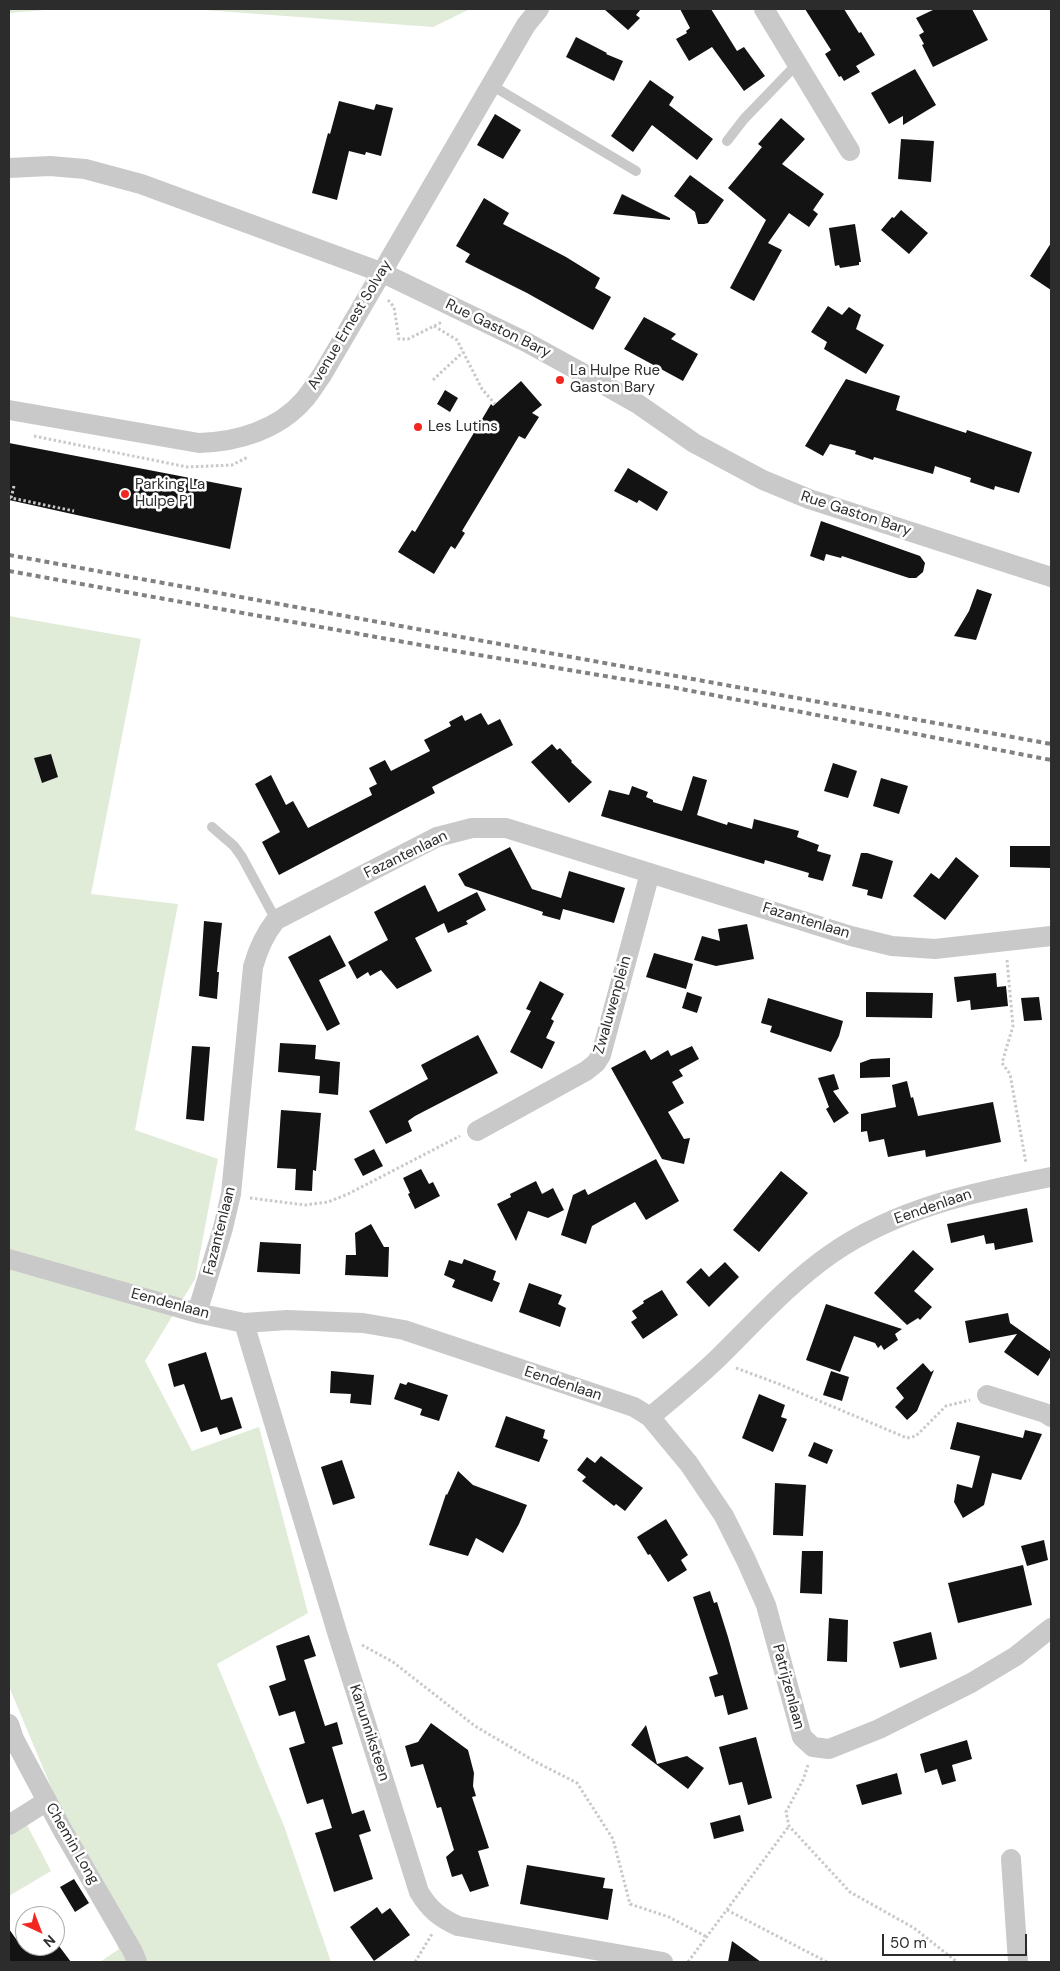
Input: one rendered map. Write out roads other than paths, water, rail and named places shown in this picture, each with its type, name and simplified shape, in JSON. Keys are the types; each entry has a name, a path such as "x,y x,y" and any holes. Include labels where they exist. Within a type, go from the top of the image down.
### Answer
{"street":[{"name":"Avenue Ernest Solvay","path":"9,410 199,443 217,443 252,435 281,420 303,401 340,346 526,25 539,9"},
{"path":"764,9 850,151"},
{"name":"Rue Gaston Bary","path":"9,168 50,166 84,169 141,184 383,273 526,342 638,404 694,443 763,480 809,499 1051,577"},
{"name":"Fazantenlaan","path":"197,1313 232,1194 253,967 259,947 267,931 276,920 437,837 472,828 506,828 851,936 892,946 935,949 1051,936"},
{"name":"Zwaluwenplein","path":"477,1131 586,1072 596,1063 601,1054 650,873"},
{"name":"Eendenlaan","path":"9,1259 197,1313 244,1323 286,1320 363,1323 404,1330 634,1407 650,1417 683,1390 789,1288 839,1249 898,1217 961,1195 1051,1177"},
{"name":"Kanunniksteen","path":"244,1323 337,1632 419,1892 426,1904 441,1919 458,1926 663,1962"},
{"path":"987,1395 1045,1413 1051,1417"},
{"name":"Patrijzenlaan","path":"650,1417 689,1464 719,1509 746,1560 766,1605 802,1737 812,1747 829,1749 879,1729 979,1678 1016,1656 1051,1628"},
{"name":"Chemin Long","path":"9,1724 14,1739 47,1801 137,1962"},
{"path":"9,1825 47,1801"},
{"path":"1011,1859 1018,1962"}],"lane":[{"path":"727,141 744,119 797,64"},
{"path":"492,85 636,170"},
{"path":"212,827 234,846 242,857 276,920"}],"railway":[{"path":"9,555 1051,744"},
{"path":"9,571 443,649 671,687 1051,760"}],"place":[{"name":"La Hulpe Rue Gaston Bary","path":"560,380"},
{"name":"Les Lutins","path":"418,427"},
{"name":"Parking La Hulpe P1","path":"125,494"}]}
